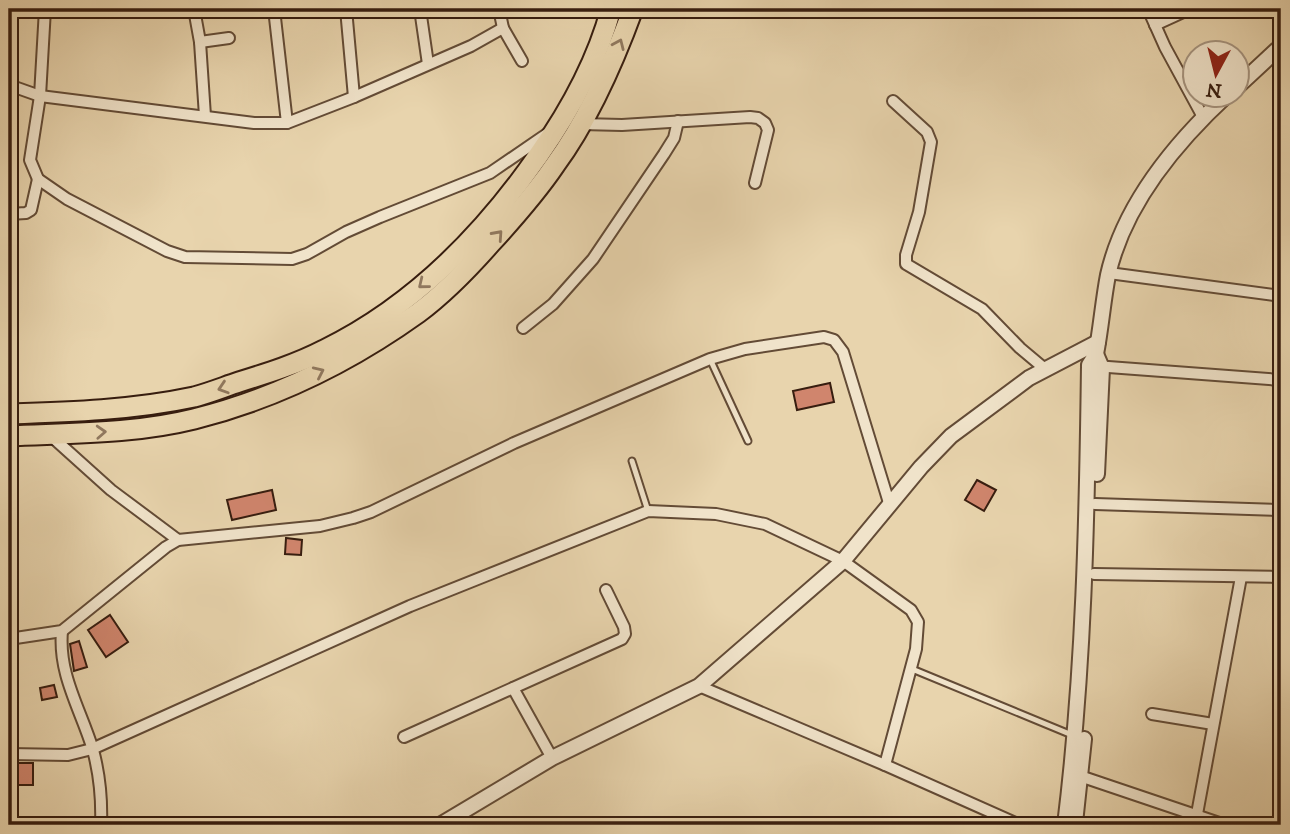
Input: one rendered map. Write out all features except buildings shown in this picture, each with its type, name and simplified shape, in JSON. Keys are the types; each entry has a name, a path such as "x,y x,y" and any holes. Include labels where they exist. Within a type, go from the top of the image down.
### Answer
{"highway":[{"path":"9,414 142,406 196,396 273,372 325,350 392,309 447,264 509,198 575,97 611,9"},
{"path":"9,436 114,431 191,420 276,392 334,366 419,312 467,270 556,165 581,124 633,9"}],"street":[{"path":"45,9 40,96 30,160 38,179 67,198 167,251 185,257 292,259 307,254 346,232 490,173 559,125"},
{"path":"194,9 200,42 205,116"},
{"path":"274,9 287,123"},
{"path":"346,9 354,97"},
{"path":"420,9 428,64"},
{"path":"499,9 503,28 522,61"},
{"path":"1148,9 1203,117"},
{"path":"1155,25 1190,9"},
{"path":"9,85 40,96 254,123 287,123 471,46 503,28"},
{"path":"200,42 229,38"},
{"path":"1252,72 1281,46"},
{"path":"892,101 927,132 931,142 919,212 906,255 906,264 982,309 1045,369"},
{"path":"1065,825 1077,774 1075,736 1096,357 1109,273 1132,211 1152,180 1213,108"},
{"path":"581,124 622,125 750,117 765,122 768,130 767,141 755,183"},
{"path":"523,328 553,304 593,259 674,138 678,121"},
{"path":"9,214 31,210 38,179"},
{"path":"1109,273 1281,296"},
{"path":"9,639 62,631 178,540 320,526 371,512 514,443 710,359 745,349 824,337 837,341 843,352 890,506"},
{"path":"1075,825 1094,574 1096,357"},
{"path":"440,825 552,758 699,686 844,561 921,467 951,436 988,406 1045,369 1096,357 1281,380"},
{"path":"49,434 111,490 178,540"},
{"path":"1095,505 1281,510"},
{"path":"9,754 61,755 92,749 410,607 648,511 735,516 777,528 844,561 911,610 918,622 912,668 885,765"},
{"path":"1094,574 1281,577"},
{"path":"1197,814 1241,577"},
{"path":"404,737 622,639 625,634 624,627 606,590"},
{"path":"62,631 63,668 92,749 102,788 101,825"},
{"path":"1281,667 1281,692"},
{"path":"699,686 1020,825"},
{"path":"513,688 552,758"},
{"path":"1152,714 1213,724"},
{"path":"1077,774 1226,825"}],"lane":[{"path":"710,359 748,441"},
{"path":"632,461 648,511"},
{"path":"912,668 1075,736"}]}
